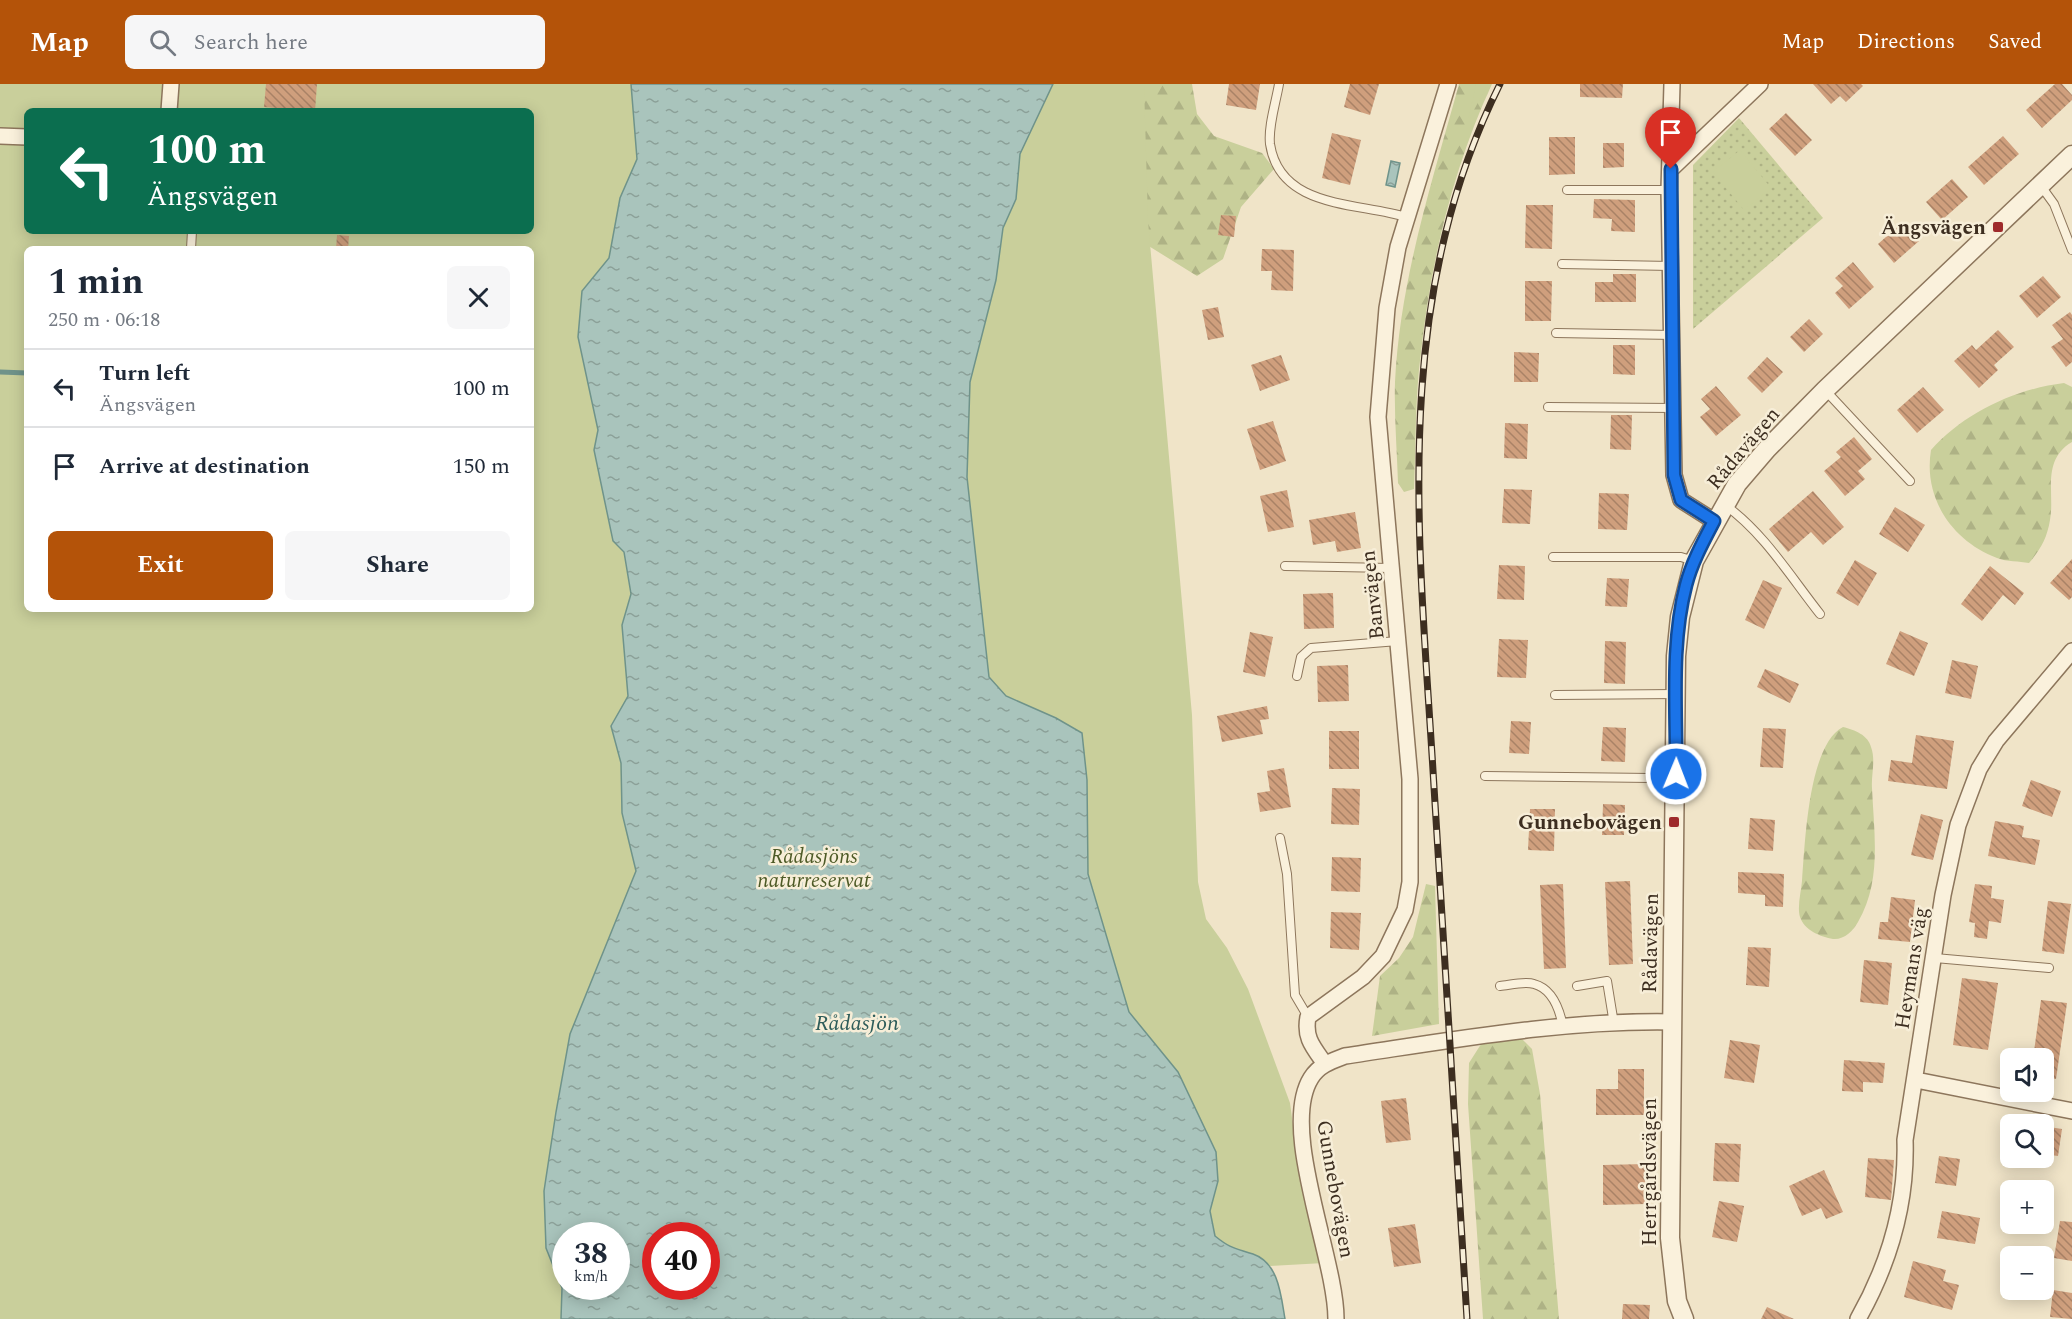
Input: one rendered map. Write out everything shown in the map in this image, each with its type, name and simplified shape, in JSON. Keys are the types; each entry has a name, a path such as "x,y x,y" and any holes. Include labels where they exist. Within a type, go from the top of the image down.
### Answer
{"street":[{"path":"169,108 171,84"},
{"name":"Banvägen","path":"1308,1017 1363,977 1383,956 1405,910 1410,882 1411,826 1398,641 1378,417 1387,308 1406,217 1448,84"},
{"path":"1672,84 1669,190 1674,335 1674,475 1681,500 1714,521"},
{"path":"1671,169 1760,84"},
{"path":"0,136 24,138"},
{"name":"Rådavägen","path":"1672,1022 1676,656 1680,617 1694,561 1724,504 1767,449 1825,390 2072,155"},
{"name":"Heymans väg","path":"1858,1319 1876,1286 1901,1203 1906,1175 1905,1140 1943,895 1958,825 1979,769 1996,741 2072,651"},
{"path":"1308,1017 1306,1029 1308,1041 1325,1064 1345,1056 1433,1042 1563,1027 1672,1022"},
{"name":"Herrgårdsvägen","path":"1672,1022 1670,1238 1677,1301 1684,1319"},
{"name":"Gunnebovägen","path":"1325,1064 1311,1077 1302,1114 1305,1151 1329,1265 1336,1319"},
{"path":"1916,1080 2072,1111"}],"lane":[{"path":"1279,84 1270,142 1276,163 1285,178 1304,194 1406,217"},
{"path":"2042,186 2054,204 2072,250"},
{"path":"1567,190 1669,190"},
{"path":"1562,264 1671,266"},
{"path":"1556,333 1674,335"},
{"path":"1825,390 1910,481"},
{"path":"1548,407 1674,408"},
{"path":"1724,504 1744,519 1759,535 1820,614"},
{"path":"1553,557 1682,557 1694,561"},
{"path":"1285,566 1390,568"},
{"path":"1297,676 1301,657 1311,648 1398,641"},
{"path":"1555,695 1677,694"},
{"path":"1485,776 1651,778 1676,774"},
{"path":"1280,838 1287,874 1295,995 1308,1017"},
{"path":"1935,958 2049,968"},
{"path":"1577,986 1607,981 1614,1024"},
{"path":"1500,986 1534,984 1556,1002 1563,1027"}],"green space":[{"name":"Rådasjöns naturreservat","path":"0,84 1144,84 1148,221 1192,715 1198,882 1206,919 1227,948 1248,989 1290,1103 1297,1155 1324,1263 1270,1266 1281,1319 0,1319"},
{"path":"1084,84 1192,84 1197,114 1214,136 1262,153 1274,169 1241,207 1223,259 1197,276 1131,235"},
{"path":"1459,84 1492,84 1455,182 1438,249 1425,318 1419,369 1414,489 1404,492 1398,483 1395,407 1398,344 1403,306 1428,194"},
{"path":"1476,84 1488,84 1468,121"},
{"path":"1739,118 1823,218 1693,329 1693,165"},
{"path":"1740,150 1771,188 1744,210 1713,172"},
{"path":"2064,383 2072,387 2072,442 2062,449 2053,468 2051,510 2045,538 2029,563 1997,558 1967,541 1944,516 1932,485 1931,450 1959,425 1991,405 2027,391"},
{"path":"1843,727 1864,736 1872,752 1875,857 1871,890 1858,922 1848,934 1833,939 1818,935 1805,926 1800,917 1799,904 1807,821 1815,774 1822,753 1831,737"},
{"path":"1426,884 1435,886 1439,1024 1372,1036 1380,976 1399,958 1413,937"},
{"path":"1521,1038 1532,1049 1540,1094 1559,1319 1483,1319 1468,1104 1469,1063 1483,1041"}],"water":[{"name":"Rådasjön","path":"631,84 1053,84 1020,154 1016,199 1003,228 996,280 970,382 967,477 989,677 1006,696 1056,718 1082,733 1087,780 1088,874 1129,1012 1178,1072 1216,1152 1218,1181 1210,1211 1215,1236 1229,1246 1262,1258 1268,1265 1277,1281 1285,1319 561,1319 562,1300 630,1300 630,1222 552,1222 552,1263 546,1248 544,1191 570,1034 636,871 622,813 621,763 611,726 628,696 622,625 631,594 624,552 613,541 594,450 598,430 578,337 582,291 609,258 620,198 637,159"},
{"path":"1391,161 1400,163 1395,187 1386,185"}],"building":[{"path":"266,84 317,84 315,108 264,107"},
{"path":"1229,84 1260,84 1256,110 1226,105"},
{"path":"1350,84 1379,84 1370,115 1344,107"},
{"path":"1580,84 1623,84 1622,98 1580,97"},
{"path":"1813,84 1861,84 1863,86 1846,102 1840,96 1831,104"},
{"path":"2055,84 2062,84 2072,95 2072,100 2042,128 2026,110"},
{"path":"1786,113 1812,140 1795,156 1769,129"},
{"path":"1332,133 1361,140 1350,185 1322,178"},
{"path":"2003,136 2019,154 1984,185 1968,167"},
{"path":"1549,137 1575,137 1575,174 1549,175"},
{"path":"1603,143 1624,143 1624,167 1603,168"},
{"path":"1952,179 1968,197 1942,220 1926,202"},
{"path":"1594,199 1635,200 1635,232 1611,231 1612,219 1593,218"},
{"path":"1526,205 1553,205 1552,249 1525,248"},
{"path":"1221,215 1236,216 1234,237 1218,235"},
{"path":"1903,222 1919,241 1894,263 1878,244"},
{"path":"337,235 349,236 348,246 336,246"},
{"path":"1262,249 1294,250 1293,291 1271,290 1272,271 1261,271"},
{"path":"1853,262 1874,287 1849,309 1835,293 1843,286 1835,278"},
{"path":"1613,274 1636,274 1636,302 1595,302 1595,282 1613,282"},
{"path":"2043,276 2061,297 2037,318 2019,296"},
{"path":"1525,281 1552,281 1551,321 1525,321"},
{"path":"1218,307 1224,337 1208,340 1202,310"},
{"path":"2070,312 2072,315 2072,362 2066,367 2051,347 2063,339 2052,325"},
{"path":"1809,319 1823,334 1804,352 1790,337"},
{"path":"1998,330 2014,347 1994,365 1998,370 1979,388 1954,361 1972,345 1976,350"},
{"path":"1613,345 1635,345 1635,375 1613,374"},
{"path":"1514,352 1539,353 1538,382 1514,382"},
{"path":"1281,355 1290,380 1260,391 1251,365"},
{"path":"1767,357 1783,372 1762,393 1747,378"},
{"path":"1716,386 1741,415 1716,436 1700,417 1710,409 1701,399"},
{"path":"1923,387 1944,410 1917,433 1897,410"},
{"path":"1611,415 1632,415 1631,450 1610,449"},
{"path":"1273,421 1286,461 1260,470 1247,429"},
{"path":"1505,423 1528,424 1527,459 1504,458"},
{"path":"1854,437 1872,459 1858,471 1865,479 1845,496 1824,471 1841,457 1836,452"},
{"path":"1504,489 1532,490 1530,524 1502,523"},
{"path":"1287,490 1294,527 1268,532 1260,496"},
{"path":"1813,491 1844,527 1823,545 1811,532 1788,552 1769,529"},
{"path":"1599,493 1629,494 1627,530 1598,529"},
{"path":"1895,507 1925,525 1908,552 1879,534"},
{"path":"1355,512 1361,548 1337,552 1335,541 1313,545 1309,520"},
{"path":"2072,559 2072,597 2069,600 2050,583"},
{"path":"1855,560 1877,573 1858,606 1836,593"},
{"path":"1499,565 1525,566 1524,600 1497,599"},
{"path":"1990,566 2024,593 2015,605 2003,595 1982,621 1961,604"},
{"path":"1607,578 1629,579 1627,607 1605,606"},
{"path":"1763,580 1782,588 1764,629 1745,620"},
{"path":"1333,593 1334,628 1304,629 1303,594"},
{"path":"1900,631 1928,643 1914,676 1886,664"},
{"path":"1250,632 1273,637 1265,677 1243,672"},
{"path":"1499,639 1528,640 1526,678 1497,677"},
{"path":"1605,641 1626,642 1625,684 1604,683"},
{"path":"1952,660 1978,666 1971,699 1945,693"},
{"path":"1348,665 1349,701 1318,702 1317,666"},
{"path":"1765,669 1799,684 1790,703 1757,687"},
{"path":"1267,706 1269,719 1260,720 1263,734 1222,742 1217,716"},
{"path":"1511,721 1531,722 1529,754 1509,753"},
{"path":"1603,727 1626,728 1625,762 1601,761"},
{"path":"1763,728 1786,729 1783,768 1760,767"},
{"path":"1329,731 1359,731 1359,769 1329,769"},
{"path":"1916,735 1954,741 1947,789 1888,781 1891,760 1912,763"},
{"path":"1284,768 1291,807 1260,812 1257,793 1270,791 1267,771"},
{"path":"2031,780 2061,791 2052,817 2022,806"},
{"path":"1332,788 1360,789 1359,825 1331,824"},
{"path":"1603,804 1625,805 1624,835 1602,835"},
{"path":"1530,809 1555,809 1554,851 1528,850"},
{"path":"1921,814 1943,820 1933,860 1911,855"},
{"path":"1750,818 1775,820 1773,851 1748,849"},
{"path":"1995,821 2024,826 2022,837 2040,840 2035,865 1988,856"},
{"path":"1332,857 1361,858 1360,892 1331,891"},
{"path":"1738,872 1784,874 1783,907 1765,906 1765,895 1738,893"},
{"path":"1630,881 1633,964 1609,965 1605,882"},
{"path":"1563,884 1566,968 1544,969 1540,885"},
{"path":"1975,884 1992,886 1991,898 2004,900 2001,923 1989,921 1987,939 1974,937 1975,923 1969,922"},
{"path":"1891,897 1915,900 1910,942 1878,939 1880,922 1888,922"},
{"path":"2048,901 2071,904 2064,954 2042,951"},
{"path":"1331,912 1361,913 1359,950 1330,948"},
{"path":"1748,947 1771,948 1769,987 1746,985"},
{"path":"1864,960 1892,963 1888,1005 1860,1002"},
{"path":"1962,978 1998,983 1988,1050 1953,1045"},
{"path":"2041,1000 2067,1003 2056,1079 2054,1079 2054,1048 2034,1048"},
{"path":"1730,1040 1760,1045 1754,1083 1724,1078"},
{"path":"1844,1060 1885,1063 1883,1083 1863,1082 1863,1092 1842,1091"},
{"path":"1618,1069 1644,1069 1644,1115 1596,1115 1596,1089 1618,1089"},
{"path":"1406,1098 1411,1140 1386,1143 1381,1101"},
{"path":"2054,1128 2062,1129 2058,1156 2054,1155"},
{"path":"1715,1143 1741,1144 1739,1182 1713,1181"},
{"path":"1939,1156 1960,1159 1956,1186 1935,1183"},
{"path":"1868,1158 1894,1160 1891,1200 1865,1197"},
{"path":"1645,1164 1646,1204 1603,1205 1603,1165"},
{"path":"1824,1170 1843,1212 1826,1219 1821,1208 1802,1216 1789,1186"},
{"path":"1719,1201 1744,1206 1737,1242 1712,1237"},
{"path":"1942,1211 1980,1218 1975,1244 1937,1238"},
{"path":"2060,1221 2072,1222 2072,1261 2054,1258"},
{"path":"1415,1224 1421,1263 1394,1267 1388,1228"},
{"path":"1913,1261 1946,1270 1943,1281 1959,1285 1952,1310 1904,1297"},
{"path":"2054,1290 2072,1293 2072,1319 2050,1317"},
{"path":"1623,1304 1650,1305 1649,1319 1622,1319"},
{"path":"1767,1307 1794,1319 1761,1319"}],"waterway":[{"path":"0,372 24,373"}],"railway":[{"path":"1467,1319 1423,607 1419,518 1420,430 1426,342 1440,255 1464,169 1500,84"}],"place":[{"name":"Ängsvägen","path":"1998,227"},
{"name":"Gunnebovägen","path":"1674,822"}],"route":[{"path":"1671,169 1669,190 1674,335 1674,475 1681,500 1714,521 1694,561 1686,585 1680,617 1676,656 1676,774"}]}
